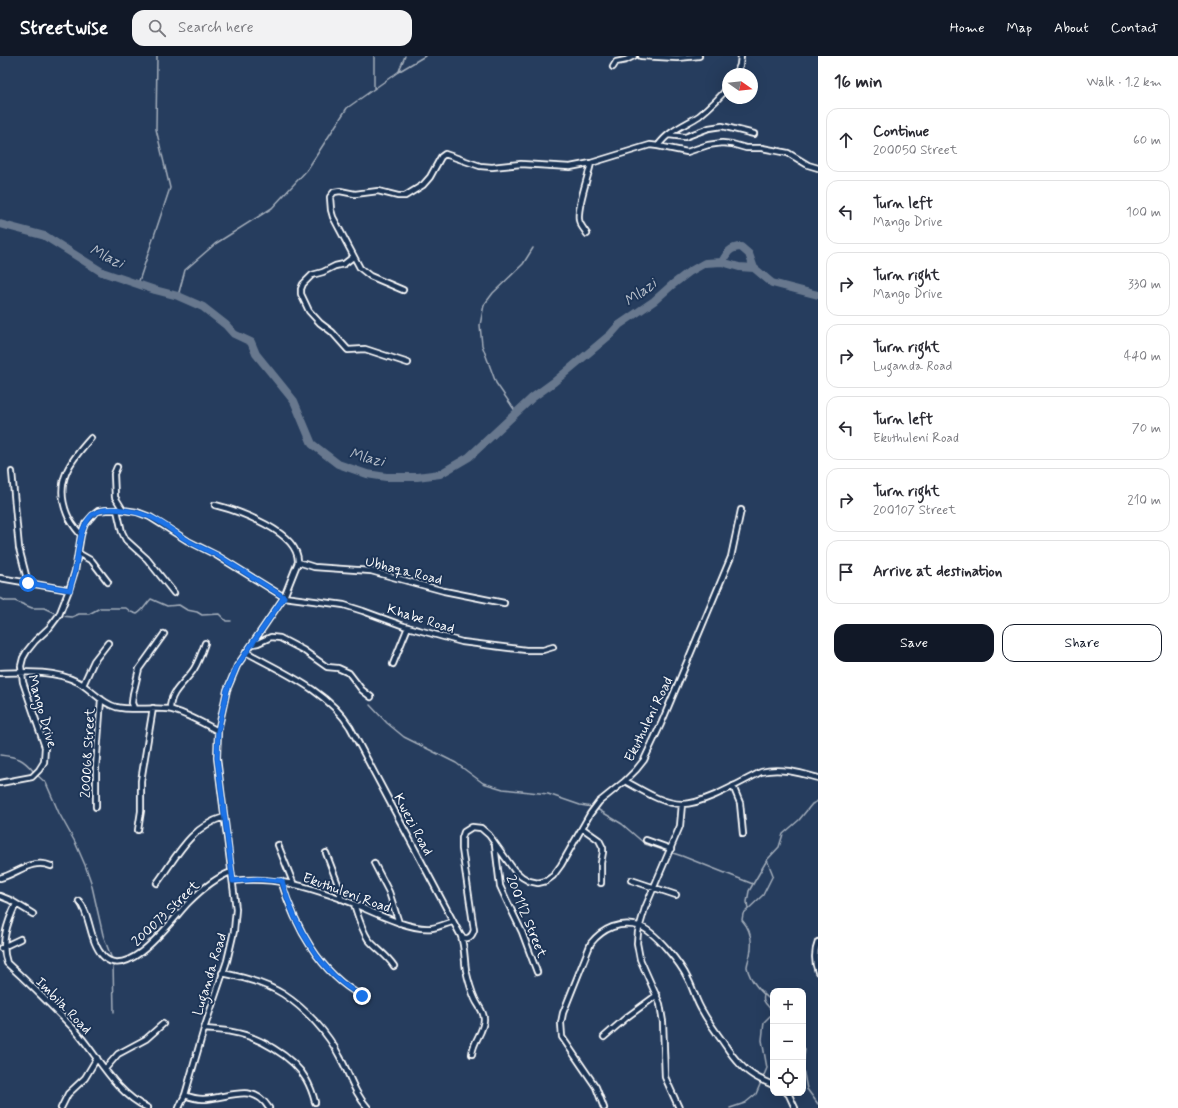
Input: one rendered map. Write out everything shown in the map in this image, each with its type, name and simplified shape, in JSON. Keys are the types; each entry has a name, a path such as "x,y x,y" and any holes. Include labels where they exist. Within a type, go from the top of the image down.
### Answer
{"street":[{"path":"613,67 616,62 626,60 634,56"},
{"path":"640,56 677,58 699,56"},
{"path":"739,68 741,56"},
{"path":"658,146 663,138 708,108 722,94"},
{"path":"669,135 685,137 709,128 722,126 754,134"},
{"path":"403,290 365,273 360,268 331,214 330,201 334,192 340,191 355,194 378,191 398,196 405,196 423,185 430,177 443,154 448,154 468,162 486,166 521,164 570,167 591,163 646,146 658,146 687,152 708,145 722,143 746,148 762,148 788,153 808,165 818,168"},
{"path":"586,234 579,217 582,196 591,163"},
{"path":"353,257 344,264 312,275 303,284 301,289 300,294 304,303 314,317 332,332 348,350 365,349 408,363"},
{"path":"81,535 67,515 63,495 63,484 65,473 70,463 90,438"},
{"path":"117,467 114,474 115,497 123,510"},
{"path":"12,472 19,548 28,583"},
{"path":"215,505 238,512 275,530 292,545 298,556 298,562"},
{"name":"Mango Drive","path":"2,782 32,778 40,770 44,762 45,755 42,736 23,682 21,672 23,658 26,651 59,615 70,590 81,535 85,524 93,515 102,510 123,510 150,516 188,541 216,555 284,597"},
{"path":"117,510 122,532 126,540 147,560 174,593"},
{"name":"Ekuthuleni Road","path":"461,936 463,938 469,938 473,934 474,930 462,849 462,838 464,832 468,828 482,828 489,835 514,870 522,877 529,881 538,883 546,881 553,876 561,865 590,814 599,802 625,781 644,760 682,676 731,557 741,510"},
{"path":"78,553 92,561 108,582"},
{"name":"Luganda Road","path":"179,1108 185,1095 234,931 236,909 217,758 218,731 227,690 237,666 284,597 298,562"},
{"name":"Ubhaqa Road","path":"298,562 319,568 370,571 444,591 504,602"},
{"path":"0,578 70,590"},
{"name":"Khabe Road","path":"284,597 344,605 408,627 444,637 483,645 536,650 553,647"},
{"path":"393,664 408,627"},
{"path":"134,708 132,700 139,669 164,634"},
{"path":"253,644 271,637 280,638 303,650 327,666 338,668 349,673 362,690 371,697"},
{"path":"83,685 94,662 108,643"},
{"path":"170,709 171,700 175,691 193,670 205,643"},
{"name":"Kwezi Road","path":"246,652 318,693 345,718 452,922 461,936 465,950 467,975 475,1000 484,1016 482,1027 473,1045 472,1054"},
{"path":"0,673 29,672 56,675 83,685 102,699 115,706 170,709 218,731"},
{"name":"200068 Street","path":"96,807 96,768 102,699"},
{"path":"138,830 142,811 141,781 153,708"},
{"path":"625,781 652,796 682,804 703,800 761,772 772,769 786,770 818,778"},
{"path":"0,788 2,782"},
{"path":"733,786 740,804 743,834"},
{"path":"679,1108 665,1077 663,1022 660,1004 640,959 637,944 639,926 653,888 680,826 682,804"},
{"path":"157,883 192,835 215,820 224,817"},
{"path":"582,828 599,840 603,848 601,862 601,884"},
{"path":"646,840 671,849"},
{"name":"200112 Street","path":"495,843 500,886 522,932 538,972"},
{"path":"278,845 294,884"},
{"path":"326,853 339,887 341,899"},
{"path":"0,878 34,864 41,863 51,866"},
{"path":"374,863 389,892 399,923"},
{"name":"200073 Street","path":"80,901 83,905 90,930 99,951 107,960 120,963 126,962 147,947 197,895 213,882 231,872"},
{"name":"Ekuthuleni Road","path":"233,881 258,879 282,881 294,884 341,899 399,923 420,928 431,928 452,922"},
{"path":"631,880 676,895"},
{"path":"282,881 293,913 320,961 345,985 362,996"},
{"path":"0,896 33,914"},
{"path":"16,904 2,931 1,948 20,939"},
{"path":"354,904 368,938 394,966"},
{"path":"604,1108 596,1087 562,1037 561,1023 563,1013 591,943 597,935 616,924 639,926 649,931 662,944 678,962 702,1011 738,1063 756,1078 770,1084"},
{"path":"818,942 815,949 818,972"},
{"name":"Imbila Road","path":"1,948 3,958 7,963 71,1026 119,1086 141,1107 148,1108"},
{"path":"222,973 265,985 282,994 297,1005 317,1024 333,1045 353,1087 364,1106 368,1108"},
{"path":"604,1037 627,1017 657,996"},
{"path":"105,1069 118,1054 146,1039 163,1024"},
{"path":"204,1029 246,1035 271,1046 301,1070 315,1102"},
{"path":"61,1108 68,1094 85,1078 97,1058"},
{"path":"185,1095 202,1100 245,1093 261,1098 269,1108"},
{"path":"789,1096 795,1108"}],"waterway":[{"path":"138,284 170,188 156,129 157,56"},
{"path":"374,56 374,89"},
{"path":"399,71 405,56"},
{"path":"178,296 185,270 215,244 272,208 307,170 347,108 398,72 425,56"},
{"name":"Mlazi","path":"0,224 45,236 102,272 155,290 178,296 203,307 226,325 234,334 251,342 256,354 294,401 312,444 338,464 367,474 386,477 417,477 440,474 469,457 532,398 554,382 611,334 619,325 654,301 689,272 705,263 722,262 739,267 754,268 772,283 818,295"},
{"name":"Mlazi","path":"722,262 729,251 734,248 741,247 749,254 754,268"},
{"path":"516,412 496,383 482,345 480,325 484,305 493,293 523,264 533,248"},
{"path":"0,598 6,601 15,601 32,608 44,608 57,614"},
{"path":"61,616 72,617 79,614 89,614 100,608 126,608 137,614 151,599 167,606 179,605 187,610 197,612 202,615 219,614 226,621 231,621"},
{"path":"370,705 387,723 404,737 456,763 483,783 503,789 548,794 580,805 592,807"},
{"path":"0,755 19,759 34,772"},
{"path":"37,775 46,783 59,813 75,842 91,882 103,935 113,962 114,1012"},
{"path":"770,999 757,987 751,978 747,967 751,950 751,941 749,932 742,920 743,914 763,895 773,875 767,860 779,847 783,834 799,820 812,804 818,801"},
{"path":"597,809 622,824 645,844 682,856 753,884"},
{"path":"748,909 747,902 749,891 767,860"},
{"path":"730,1108 745,1103 756,1094 767,1068 762,1040 764,1022 772,1014 772,1011 765,1003 763,998 764,995"},
{"path":"806,1084 807,1089 818,1104"}],"route":[{"path":"28,583 70,590 81,535 85,524 98,511 123,510 150,516 188,541 216,555 284,597 237,666 227,690 218,731 218,776 233,881 258,879 282,881 284,891 293,913 320,961 345,985 362,996"}]}
